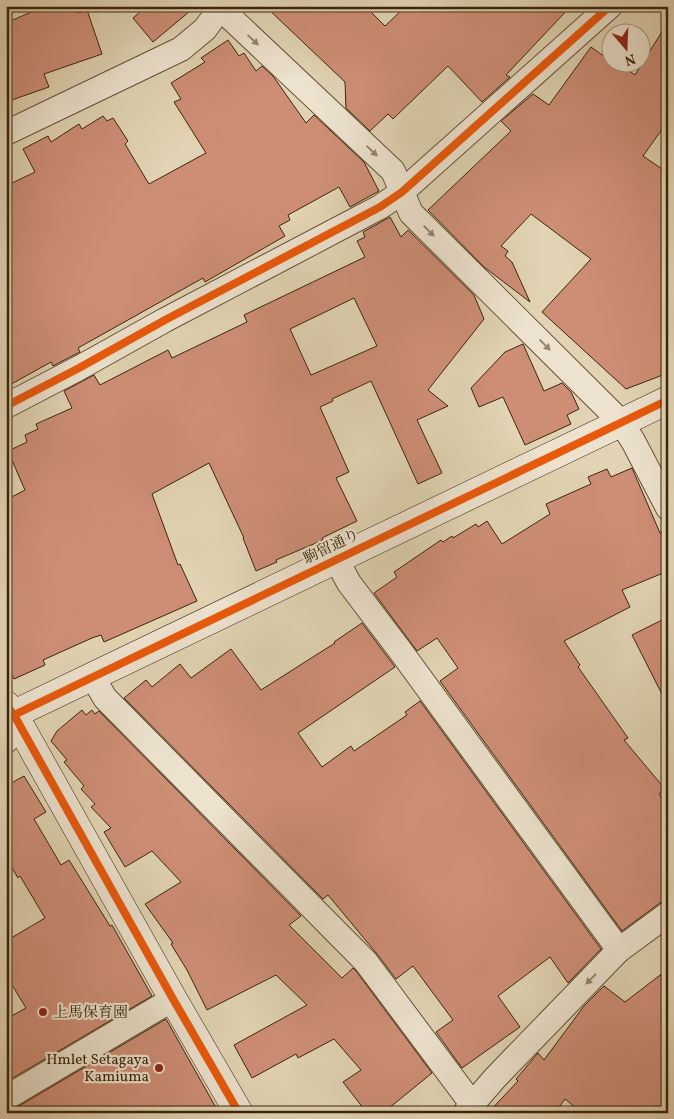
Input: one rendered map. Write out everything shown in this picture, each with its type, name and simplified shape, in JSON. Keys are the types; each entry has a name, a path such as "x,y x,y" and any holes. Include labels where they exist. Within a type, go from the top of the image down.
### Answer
{"street":[{"path":"6,406 165,320 372,212 402,192 610,6"},
{"path":"6,133 181,49 205,29 220,7 393,171 411,213 621,422 668,508"},
{"name":"駒留通り","path":"9,713 92,676 668,400"},
{"path":"336,559 349,584 404,656 619,950"},
{"path":"92,676 105,698 366,962 469,1108 495,1078 619,950 668,914"},
{"path":"6,741 9,713"},
{"path":"9,713 239,1113"},
{"path":"6,1098 173,999"}],"building":[{"path":"45,6 76,6 78,13 87,10 102,54 44,74 49,87 6,102 6,23"},
{"path":"147,6 196,6 153,42 133,18"},
{"path":"265,6 365,6 385,26 406,6 571,6 506,75 510,77 482,102 448,66 393,119 388,114 370,131 346,108 345,82"},
{"path":"668,22 668,121 643,156 668,173 668,373 626,389 542,312 591,259 531,214 501,246 508,251 505,256 512,262 530,302 484,267 428,210 511,131 501,121 533,94 549,105 591,47 602,55 602,72 631,72 635,75 637,72 652,72 652,48"},
{"path":"228,40 239,56 244,53 256,71 262,66 273,76 306,123 314,115 364,162 379,191 350,207 339,187 288,215 290,220 279,226 285,236 205,282 203,278 78,348 80,352 53,366 51,362 6,387 6,186 35,172 23,149 48,136 51,142 79,124 82,129 103,116 107,121 113,118 128,141 125,144 149,184 206,153 174,102 181,99 171,83 205,62 201,58"},
{"path":"390,217 401,237 408,230 474,295 484,319 428,390 448,406 417,420 442,473 418,484 371,381 332,399 333,401 320,407 349,472 336,478 357,521 322,538 323,540 276,560 277,562 256,571 244,538 209,463 152,494 178,565 180,564 197,601 104,642 101,635 92,638 43,660 45,665 14,679 6,662 6,500 25,490 8,451 27,442 25,435 38,429 36,424 72,408 64,391 94,375 100,385 168,350 172,358 247,322 244,315 365,257 357,241 365,237 363,232","holes":["354,298 377,346 311,375 290,329"]},
{"path":"523,344 544,391 562,383 571,392 579,409 567,415 571,424 525,445 503,397 479,407 471,388 505,352"},
{"path":"632,468 660,533 668,529 668,571 622,590 630,607 564,641 580,665 578,667 628,738 624,740 665,789 659,794 668,806 668,897 622,931 440,681 458,668 437,638 417,651 374,593 397,577 394,572 441,540 443,542 452,536 453,538 476,524 478,527 487,521 502,544 550,514 546,504 591,484 588,477 607,469 611,477"},
{"path":"668,617 668,706 632,635"},
{"path":"362,623 395,667 298,733 322,767 351,746 354,751 407,715 405,712 420,701 601,949 568,983 550,957 498,996 520,1027 462,1068 436,1032 453,1020 413,966 396,979 328,895 323,899 124,698 146,680 152,687 180,664 191,678 231,649 261,690 335,643"},
{"path":"82,710 86,715 92,710 95,714 99,711 301,916 289,925 342,978 353,968 356,971 432,1073 383,1113 367,1113 343,1082 361,1070 334,1039 298,1058 296,1054 252,1078 234,1045 307,1005 276,975 207,1010 187,970 171,944 173,943 145,904 181,882 152,851 125,867 104,832 111,828 91,807 95,804 81,789 84,786 64,762 67,760 51,741 57,731"},
{"path":"24,776 46,812 34,819 61,865 69,860 110,926 112,925 152,996 6,1082 6,1019 26,1008 6,975 6,941 45,918 20,876 18,878 6,858 6,786"},
{"path":"668,969 668,1113 582,1113 565,1099 555,1113 488,1113 518,1081 516,1079 538,1053 544,1060 584,1006 604,986 625,1002"},
{"path":"166,1019 219,1113 22,1113 19,1106"}],"cycle path":[{"path":"6,406 380,207 402,192 610,6"},
{"path":"14,715 668,400"},
{"path":"6,705 14,715 239,1113"}],"place":[{"name":"上馬保育園","path":"43,1012"},
{"name":"Hmlet Setagaya Kamiuma","path":"159,1068"}]}
